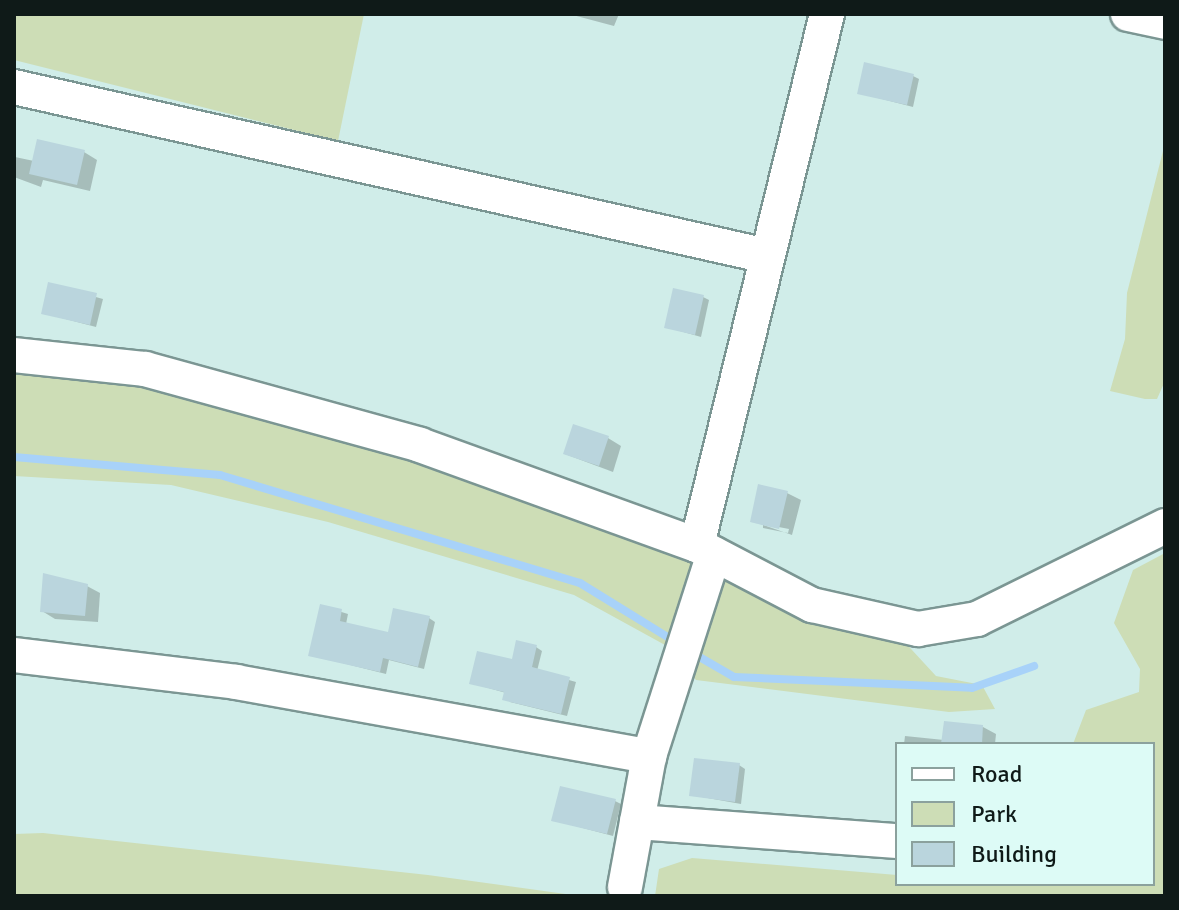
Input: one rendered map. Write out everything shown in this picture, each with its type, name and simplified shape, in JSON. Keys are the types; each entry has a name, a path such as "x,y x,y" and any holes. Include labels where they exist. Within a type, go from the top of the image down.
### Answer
{"street":[{"path":"625,887 649,756 705,549 767,256 827,14"},
{"path":"1128,14 1165,22"},
{"path":"14,87 767,256"},
{"path":"14,355 145,369 420,445 705,549 812,605 918,629 977,619 1165,526"},
{"path":"14,655 236,682 649,756"},
{"path":"637,822 895,841"}],"green space":[{"path":"14,14 364,14 338,141 14,60"},
{"path":"1165,143 1165,381 1157,399 1145,399 1110,391 1125,339 1127,293"},
{"path":"14,366 114,379 402,455 697,563 665,645 574,595 328,522 171,485 14,476"},
{"path":"1165,553 1165,896 655,896 659,869 692,858 895,875 895,886 1155,886 1155,742 1074,742 1086,710 1139,692 1140,669 1114,623 1133,570"},
{"path":"729,576 827,623 869,636 900,637 936,676 982,685 995,709 949,712 696,680 684,667 711,585"},
{"path":"43,833 428,875 580,896 14,896 14,834"}],"building":[{"path":"864,62 914,74 907,105 857,94"},
{"path":"37,139 85,150 77,185 29,174"},
{"path":"48,282 97,293 90,325 41,314"},
{"path":"673,288 704,295 695,335 664,328"},
{"path":"573,424 609,436 599,466 563,454"},
{"path":"758,484 788,491 779,529 750,522"},
{"path":"43,573 88,584 85,616 40,612"},
{"path":"320,604 342,609 340,621 388,632 393,608 430,616 418,667 383,658 380,672 308,656"},
{"path":"516,640 537,645 532,667 570,677 561,714 502,700 504,692 469,684 477,651 512,659"},
{"path":"944,721 983,725 982,742 941,742"},
{"path":"694,758 740,763 735,802 689,796"},
{"path":"560,786 616,799 607,834 551,821"}],"waterway":[{"path":"14,457 220,475 580,583 669,638"},
{"path":"696,655 734,677 972,688 1034,666"}]}
